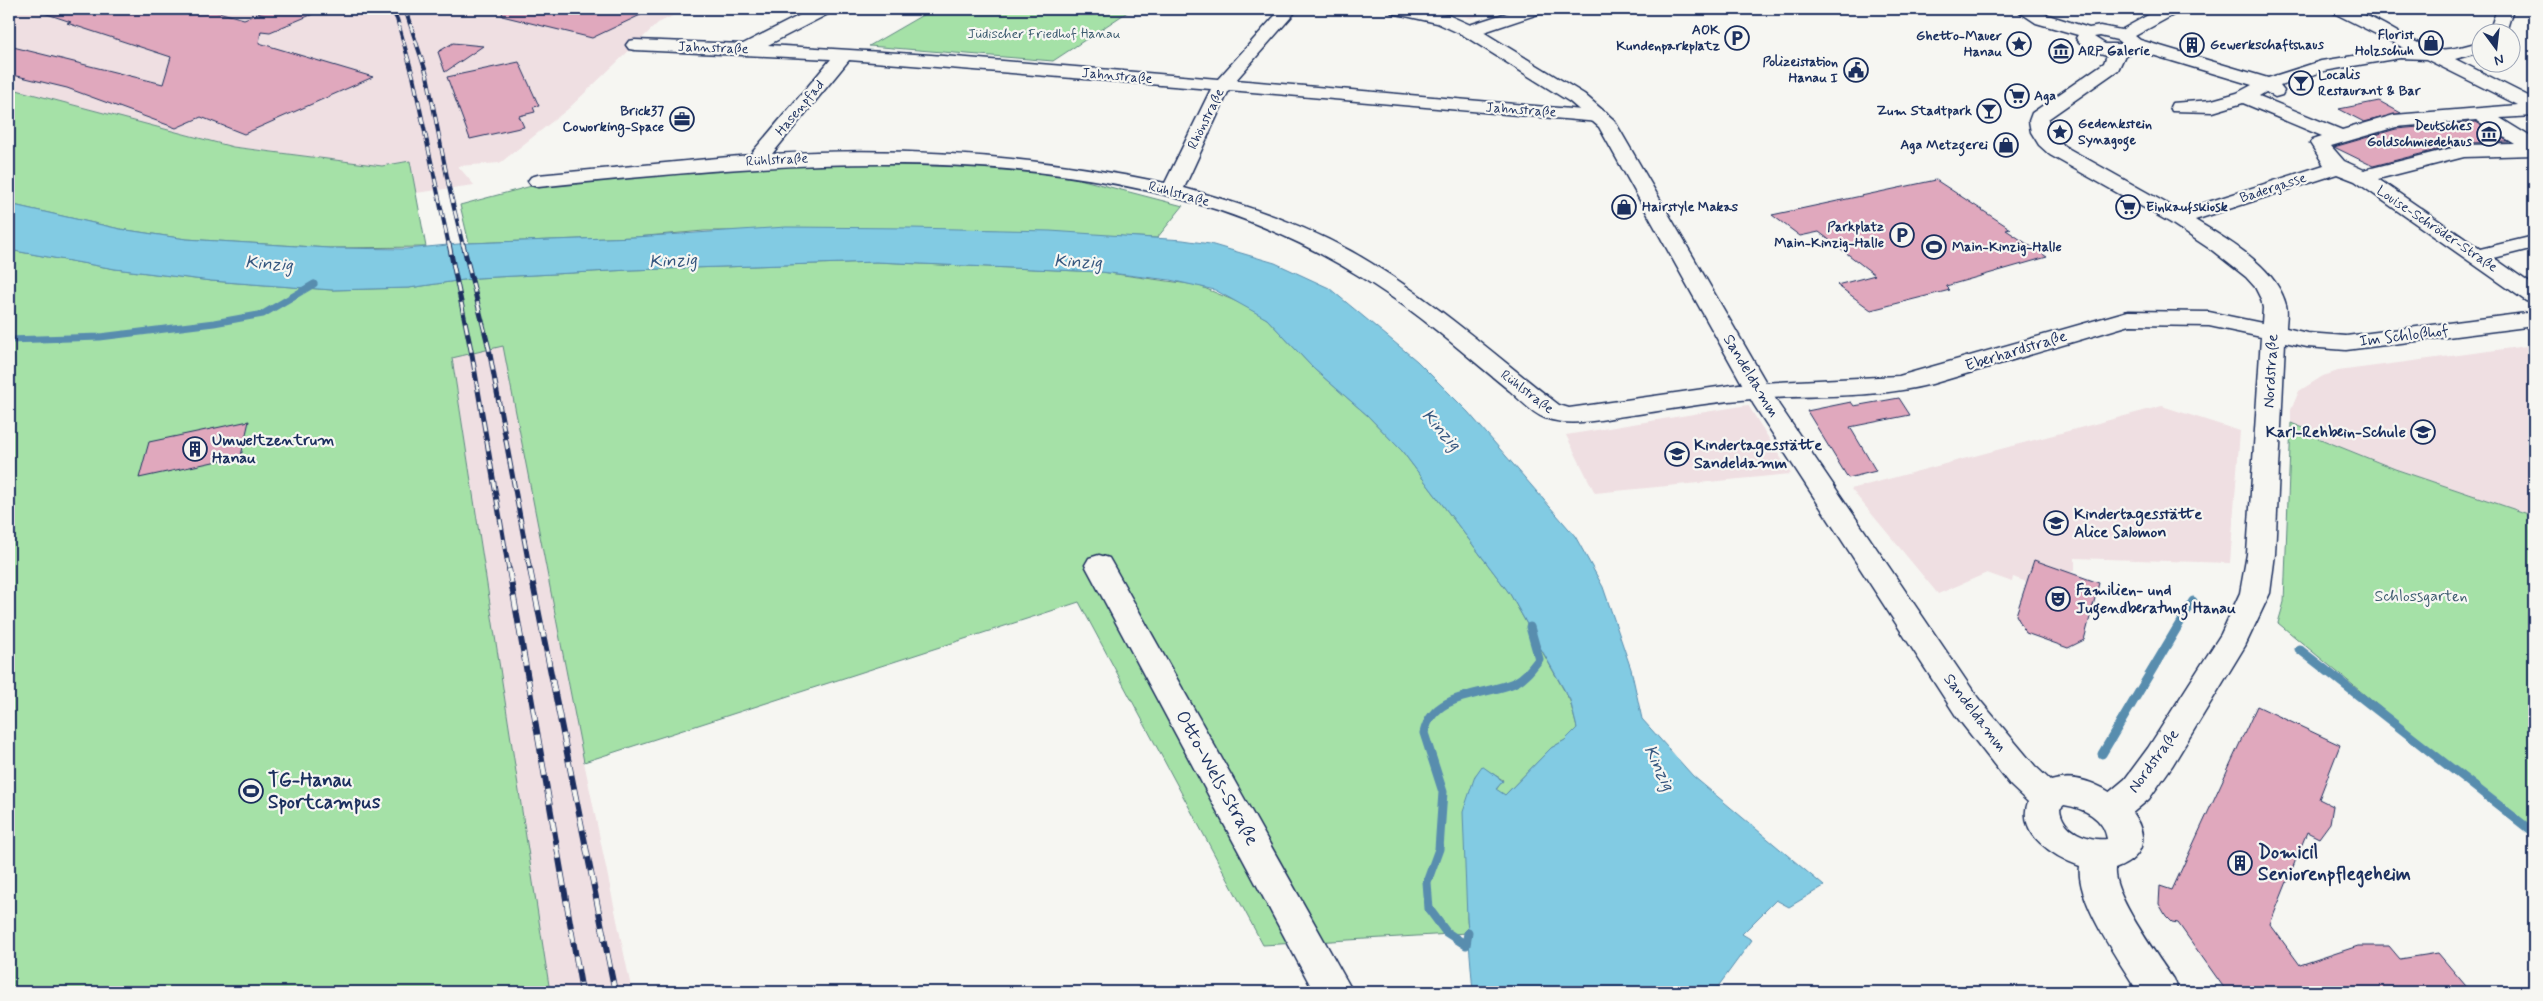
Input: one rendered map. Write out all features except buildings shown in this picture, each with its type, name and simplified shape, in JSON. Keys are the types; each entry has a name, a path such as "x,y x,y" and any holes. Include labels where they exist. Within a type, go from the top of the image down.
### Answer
{"street":[{"path":"748,49 824,9"},
{"name":"Rhönstraße","path":"1172,191 1222,85 1290,9"},
{"name":"Sandeldamm","path":"1398,9 1437,18 1470,31 1564,89 1599,116 1613,134 1758,390 1967,707 2023,776 2046,798"},
{"path":"1470,31 1535,9"},
{"path":"2125,43 2171,9"},
{"path":"2340,9 2534,108"},
{"path":"2501,22 2505,9"},
{"path":"2029,12 2088,33 2100,31 2125,43 2272,88"},
{"name":"Nordstraße","path":"2112,810 2137,789 2160,757 2234,638 2254,593 2261,554 2274,332 2273,300 2264,281 2218,244 2179,218 2048,144 2039,131 2039,117 2112,66 2125,43"},
{"name":"Jahnstraße","path":"635,45 844,54 1599,116"},
{"path":"2178,107 2213,106 2244,98 2272,88 2321,66 2400,53 2455,54 2470,50"},
{"name":"Hasenpfad","path":"756,161 844,54"},
{"path":"2244,98 2339,136"},
{"path":"2338,167 2328,159 2320,143 2394,121 2534,108"},
{"path":"2479,114 2534,148"},
{"path":"2362,177 2464,152 2534,148"},
{"name":"Rühlstraße","path":"538,181 756,161 900,159 1005,164 1077,171 1172,191 1260,219 1330,249 1412,298 1507,378 1550,411 1558,414 1583,416 1664,401 1758,390"},
{"name":"Badergasse","path":"2179,218 2338,167"},
{"name":"Louise-Schröder-Straße","path":"2338,167 2362,177 2534,296"},
{"path":"2477,256 2534,242"},
{"name":"Eberhardstraße","path":"1758,390 1899,384 1923,379 2128,318 2209,319 2274,332"},
{"name":"Im Schloßhof","path":"2274,332 2315,341 2346,343 2534,319"},
{"name":"Otto-Wels-Straße","path":"1099,564 1334,992"},
{"path":"2076,792 2101,801 2112,810 2125,829 2125,840 2121,848 2112,854 2099,855 2070,847 2057,838 2042,816 2042,805 2046,798 2054,793 2076,792"},
{"path":"2099,855 2096,876 2105,903 2159,992"}],"shaded area":[{"path":"9,9 687,9 658,23 568,109 500,163 458,166 474,185 416,193 410,161 382,166 233,147 9,88"},
{"path":"1425,9 1503,9 1471,18"},
{"path":"504,345 584,762 632,992 550,992 452,357"},
{"name":"Karl-Rehbein-Schule","path":"2534,345 2534,516 2395,469 2318,438 2306,429 2291,423 2291,410 2299,391 2323,376 2338,371"},
{"name":"Kindertagesstätte Sandeldamm","path":"1748,405 1791,474 1595,493 1566,435"},
{"name":"Kindertagesstätte Alice Salomon","path":"2162,406 2240,431 2230,563 2075,558 2075,570 2069,573 2034,560 2027,582 2013,577 2012,582 1987,573 1938,594 1851,489"}],"green space":[{"name":"Jüdischer Friedhof Hanau","path":"933,9 1132,9 1053,61 869,46"},
{"path":"9,88 233,147 382,166 410,161 426,247 329,248 186,239 120,229 9,204"},
{"path":"886,163 991,167 1060,174 1183,206 1157,238 989,230 704,231 635,237 469,243 460,205 543,183 773,166"},
{"path":"9,250 115,269 211,281 332,290 409,288 477,278 630,270 876,262 1101,272 1197,285 1247,306 1267,319 1314,369 1367,415 1402,451 1510,594 1570,701 1577,728 1565,740 1551,748 1505,795 1496,790 1503,780 1482,767 1475,776 1467,918 1468,933 1263,945 1079,602 584,762 503,346 452,358 550,992 9,992"},
{"name":"Schlossgarten","path":"2291,423 2306,429 2318,438 2395,469 2534,516 2534,835 2278,623 2284,602"}],"water":[{"name":"Kinzig","path":"9,204 120,229 186,239 329,248 406,249 469,243 635,237 786,227 911,228 1050,231 1183,240 1210,244 1275,263 1329,288 1417,361 1468,412 1575,536 1603,587 1631,669 1642,719 1693,776 1824,886 1789,907 1776,900 1742,934 1752,940 1714,992 1473,992 1467,918 1463,812 1475,776 1482,766 1503,781 1496,789 1505,795 1551,748 1565,740 1577,728 1570,700 1510,594 1402,451 1367,415 1314,369 1267,319 1215,290 1170,280 1101,272 876,262 630,270 477,278 409,288 332,290 211,281 115,269 9,250"}],"waterway":[{"path":"9,340 100,337 214,323 263,314 314,284"},
{"path":"2102,754 2193,601"},
{"path":"1468,933 1466,945 1446,932 1429,909 1427,882 1439,849 1443,792 1424,733 1429,720 1448,703 1514,683 1522,678 1539,659 1530,627"},
{"path":"2299,649 2534,833"}],"railway":[{"path":"391,9 397,19 413,76 449,246"},
{"path":"405,9 427,75 449,187 463,246"},
{"path":"449,244 472,355 509,571"},
{"path":"463,244 489,349 530,571"},
{"path":"509,569 582,992"},
{"path":"530,569 615,992"}],"place":[{"name":"AOK Kundenparkplatz","path":"1737,38"},
{"name":"Florist Holzschuh","path":"2431,43"},
{"name":"Ghetto-Mauer Hanau","path":"2019,44"},
{"name":"Gewerkschaftshaus","path":"2192,45"},
{"name":"ARP Galerie","path":"2061,51"},
{"name":"Polizeistation Hanau I","path":"1856,70"},
{"name":"Localis Restaurant & Bar","path":"2301,83"},
{"name":"Aga","path":"2017,96"},
{"name":"Zum Stadtpark","path":"1989,111"},
{"name":"Brick37 Coworking-Space","path":"682,119"},
{"name":"Gedenkstein Synagoge","path":"2060,132"},
{"name":"Deutsches Goldschmiedehaus","path":"2489,134"},
{"name":"Aga Metzgerei","path":"2006,145"},
{"name":"Hairstyle Makas","path":"1624,207"},
{"name":"Einkaufskiosk","path":"2128,207"},
{"name":"Parkplatz Main-Kinzig-Halle","path":"1902,235"},
{"name":"Main-Kinzig-Halle","path":"1934,247"},
{"name":"Karl-Rehbein-Schule","path":"2423,432"},
{"name":"Umweltzentrum Hanau","path":"195,449"},
{"name":"Kindertagesstätte Sandeldamm","path":"1677,454"},
{"name":"Kindertagesstätte Alice Salomon","path":"2056,523"},
{"name":"Familien- und Jugendberatung Hanau","path":"2058,599"},
{"name":"TG-Hanau Sportcampus","path":"251,791"},
{"name":"Domicil Seniorenpflegeheim","path":"2240,863"}]}
